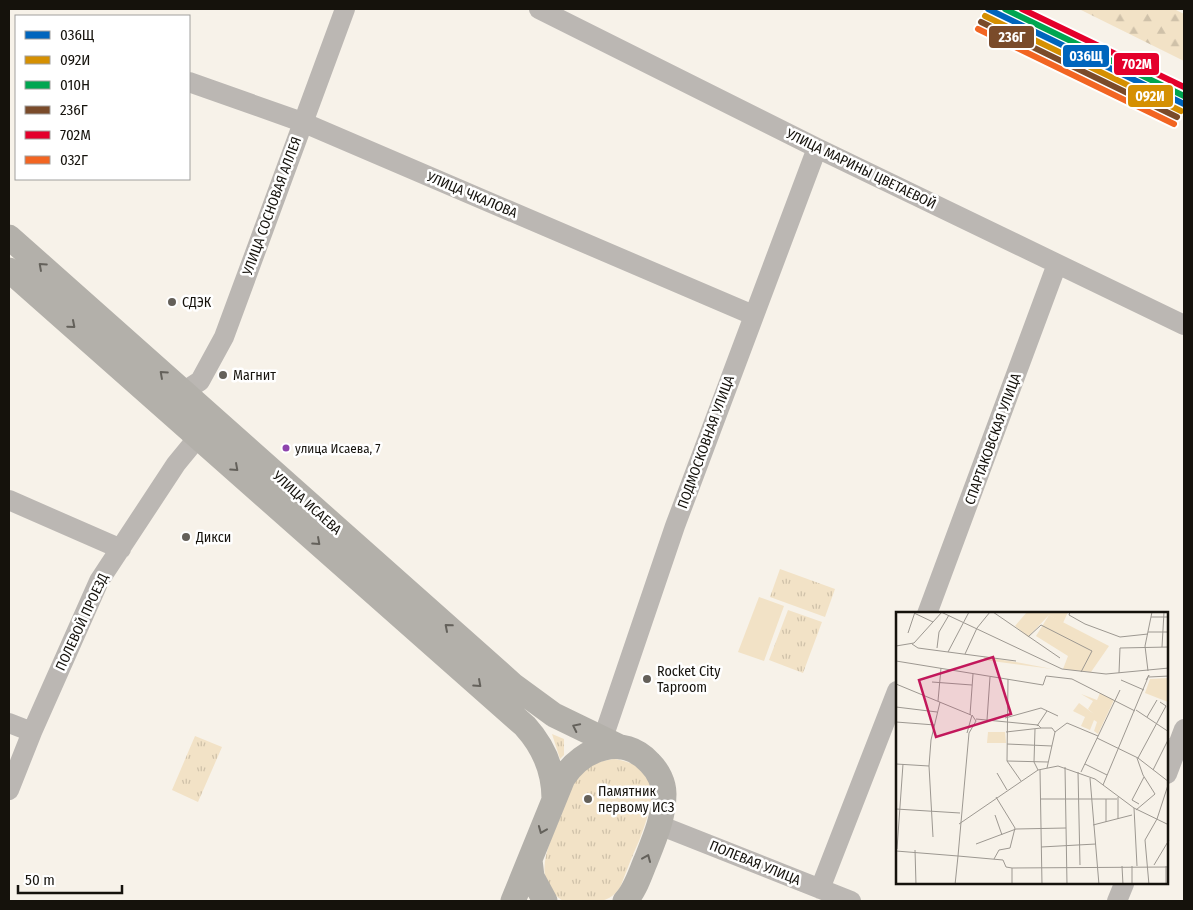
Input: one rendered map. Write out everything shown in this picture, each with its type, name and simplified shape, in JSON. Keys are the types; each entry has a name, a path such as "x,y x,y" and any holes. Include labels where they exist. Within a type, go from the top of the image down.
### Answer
{"main road":[{"name":"УЛИЦА ИСАЕВА","path":"9,237 183,392 206,427 525,726 537,740 546,757 553,778 554,799"},
{"name":"УЛИЦА ИСАЕВА","path":"9,270 206,427 513,685 554,715 611,743 644,756 661,778 664,793 659,824 634,888 625,901"},
{"path":"513,901 563,778 579,759 611,743"},
{"path":"530,860 532,877 545,901"}],"street":[{"name":"УЛИЦА СОСНОВАЯ АЛЛЕЯ","path":"183,392 200,381 224,337 345,9"},
{"name":"УЛИЦА МАРИНЫ ЦВЕТАЕВОЙ","path":"539,9 817,148 1184,325"},
{"name":"УЛИЦА ЧКАЛОВА","path":"190,82 302,122 753,315"},
{"name":"ПОДМОСКОВНАЯ УЛИЦА","path":"611,743 658,572 817,148"},
{"name":"СПАРТАКОВСКАЯ УЛИЦА","path":"928,612 1057,264"},
{"name":"ПОЛЕВОЙ ПРОЕЗД","path":"9,790 32,732 99,581 176,464 206,427"},
{"path":"9,500 120,550"},
{"path":"820,889 896,694"},
{"path":"9,723 32,732"},
{"path":"1168,771 1184,730"},
{"name":"ПОЛЕВАЯ УЛИЦА","path":"659,824 852,901"},
{"path":"1117,901 1124,885"}],"green space":[{"path":"1079,9 1174,9 1184,14 1184,61"},
{"path":"780,569 835,589 825,617 770,597"},
{"path":"759,597 784,606 764,661 738,652"},
{"path":"788,610 822,622 803,673 769,660"},
{"path":"552,734 564,739 564,755 560,759"},
{"path":"195,736 222,747 198,802 172,790"},
{"path":"615,759 631,764 643,771 649,780 651,802 639,841 620,888 614,894 601,901 594,902 563,901 547,883 545,872 545,861 552,837 571,787 579,774 593,764"}],"transit line":[{"name":"036Щ","path":"988,9 1184,104"},
{"name":"010Н","path":"1005,9 1184,96"},
{"name":"702М","path":"1022,9 1184,87"},
{"name":"092И","path":"985,16 1181,111"},
{"name":"236Г","path":"981,22 1177,117"},
{"name":"032Г","path":"978,29 1174,124"}],"place":[{"name":"СДЭК","path":"172,302"},
{"name":"Магнит","path":"223,375"},
{"name":"улица Исаева, 7","path":"286,448"},
{"name":"Дикси","path":"186,537"},
{"name":"Rocket City Taproom","path":"647,679"},
{"name":"Памятник первому ИСЗ","path":"588,799"}]}
